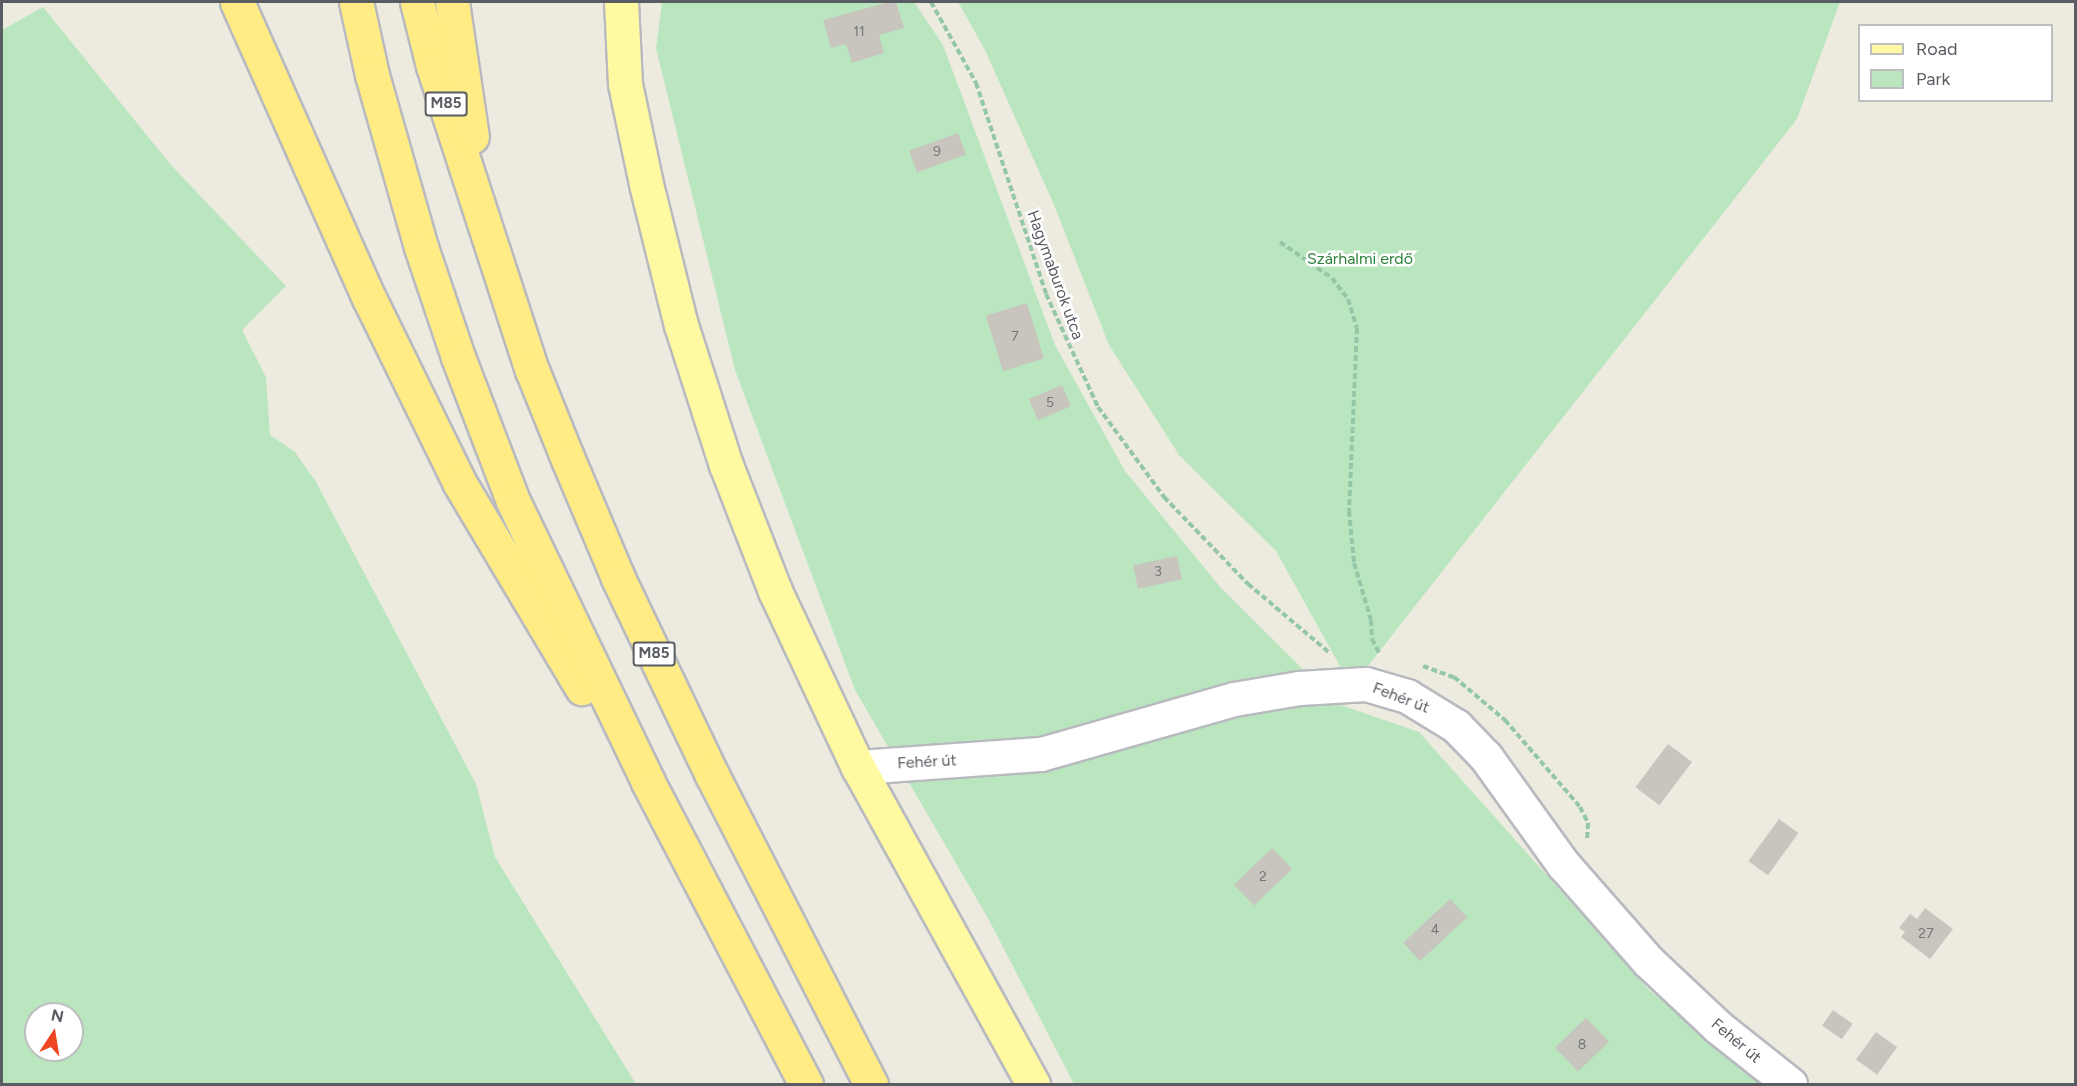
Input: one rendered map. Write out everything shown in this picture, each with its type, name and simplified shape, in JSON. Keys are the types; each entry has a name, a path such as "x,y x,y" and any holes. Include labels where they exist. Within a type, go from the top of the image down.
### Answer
{"highway":[{"path":"237,2 369,298 459,482 560,656 648,782"},
{"path":"356,2 372,75 421,248 458,357 513,501 648,782 806,1084"},
{"name":"M85","path":"417,2 433,66 532,370 618,578 712,775 871,1084"},
{"path":"452,2 480,205"}],"main road":[{"path":"621,2 625,84 681,324 726,465 775,591 858,767 1033,1084"}],"street":[{"name":"Fehér út","path":"858,767 1041,754 1234,699 1350,684 1366,684 1407,696 1456,726 1486,757 1563,864 1648,961 1718,1027 1790,1084"}],"path":[{"name":"Hagymaburok utca","path":"931,2 976,83 1046,294 1098,407 1164,497 1248,584 1329,652 1341,665 1350,684"},
{"path":"1280,242 1332,278 1348,299 1357,328 1349,511 1354,563 1371,620 1372,639 1383,657"}],"green space":[{"path":"662,2 914,2 943,45 1055,345 1125,471 1221,588 1338,704 1419,732 1649,990 1765,1084 1074,1084 989,920 855,690 735,370 656,48"},
{"name":"Szárhalmi erdő","path":"958,2 1840,2 1797,119 1357,680 1350,684 1276,551 1179,455 1109,345 1054,205 985,50"},
{"path":"43,7 171,165 286,286 242,330 266,377 270,435 295,452 316,482 476,784 495,857 636,1084 2,1084 2,30"}],"building":[{"path":"896,2 904,28 879,35 884,53 852,63 846,44 831,48 823,20"},
{"path":"958,133 966,155 917,172 909,151"},
{"path":"1027,303 1044,358 1003,371 986,316"},
{"path":"1062,385 1071,406 1038,420 1029,399"},
{"path":"1177,556 1182,579 1138,589 1133,565"},
{"path":"1668,744 1692,762 1659,805 1636,787"},
{"path":"1779,819 1798,833 1768,875 1748,861"},
{"path":"1272,848 1292,869 1254,906 1234,885"},
{"path":"1450,899 1467,917 1420,961 1403,943"},
{"path":"1925,908 1953,929 1930,959 1901,937 1905,932 1899,928 1910,914 1917,919"},
{"path":"1833,1010 1853,1024 1842,1039 1822,1026"},
{"path":"1586,1018 1609,1042 1578,1072 1555,1048"},
{"path":"1876,1032 1897,1047 1877,1075 1856,1060"}]}
